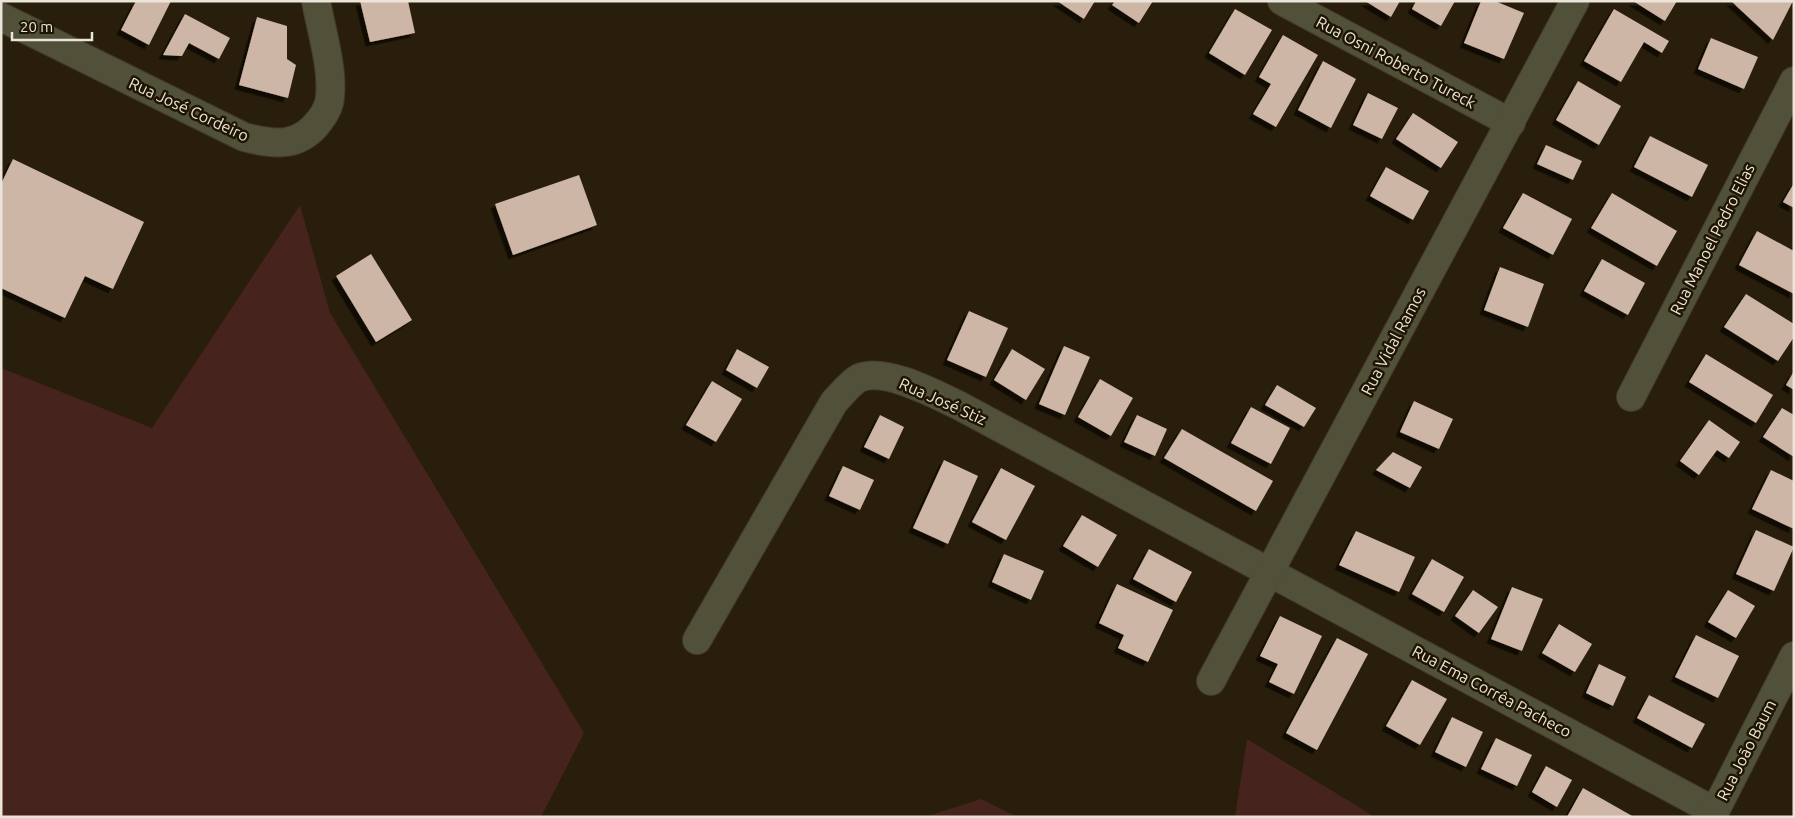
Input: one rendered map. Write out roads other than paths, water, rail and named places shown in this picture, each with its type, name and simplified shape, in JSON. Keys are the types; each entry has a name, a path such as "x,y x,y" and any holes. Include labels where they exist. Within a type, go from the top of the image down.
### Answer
{"street":[{"name":"Rua José Cordeiro","path":"1,17 244,137 264,142 283,143 301,138 313,130 323,116 330,98 330,77 316,1"},
{"name":"Rua Osni Roberto Tureck","path":"1282,1 1511,123"},
{"name":"Rua Vidal Ramos","path":"1210,681 1575,1"},
{"name":"Rua Manoel Pedro Elias","path":"1631,397 1794,81"},
{"name":"Rua José Stiz","path":"697,640 834,402 859,378 877,376 896,380 925,390 958,405 1269,572"},
{"name":"Rua Ema Corrêa Pacheco","path":"1269,572 1713,814"},
{"name":"Rua João Baum","path":"1713,814 1794,656"}]}
